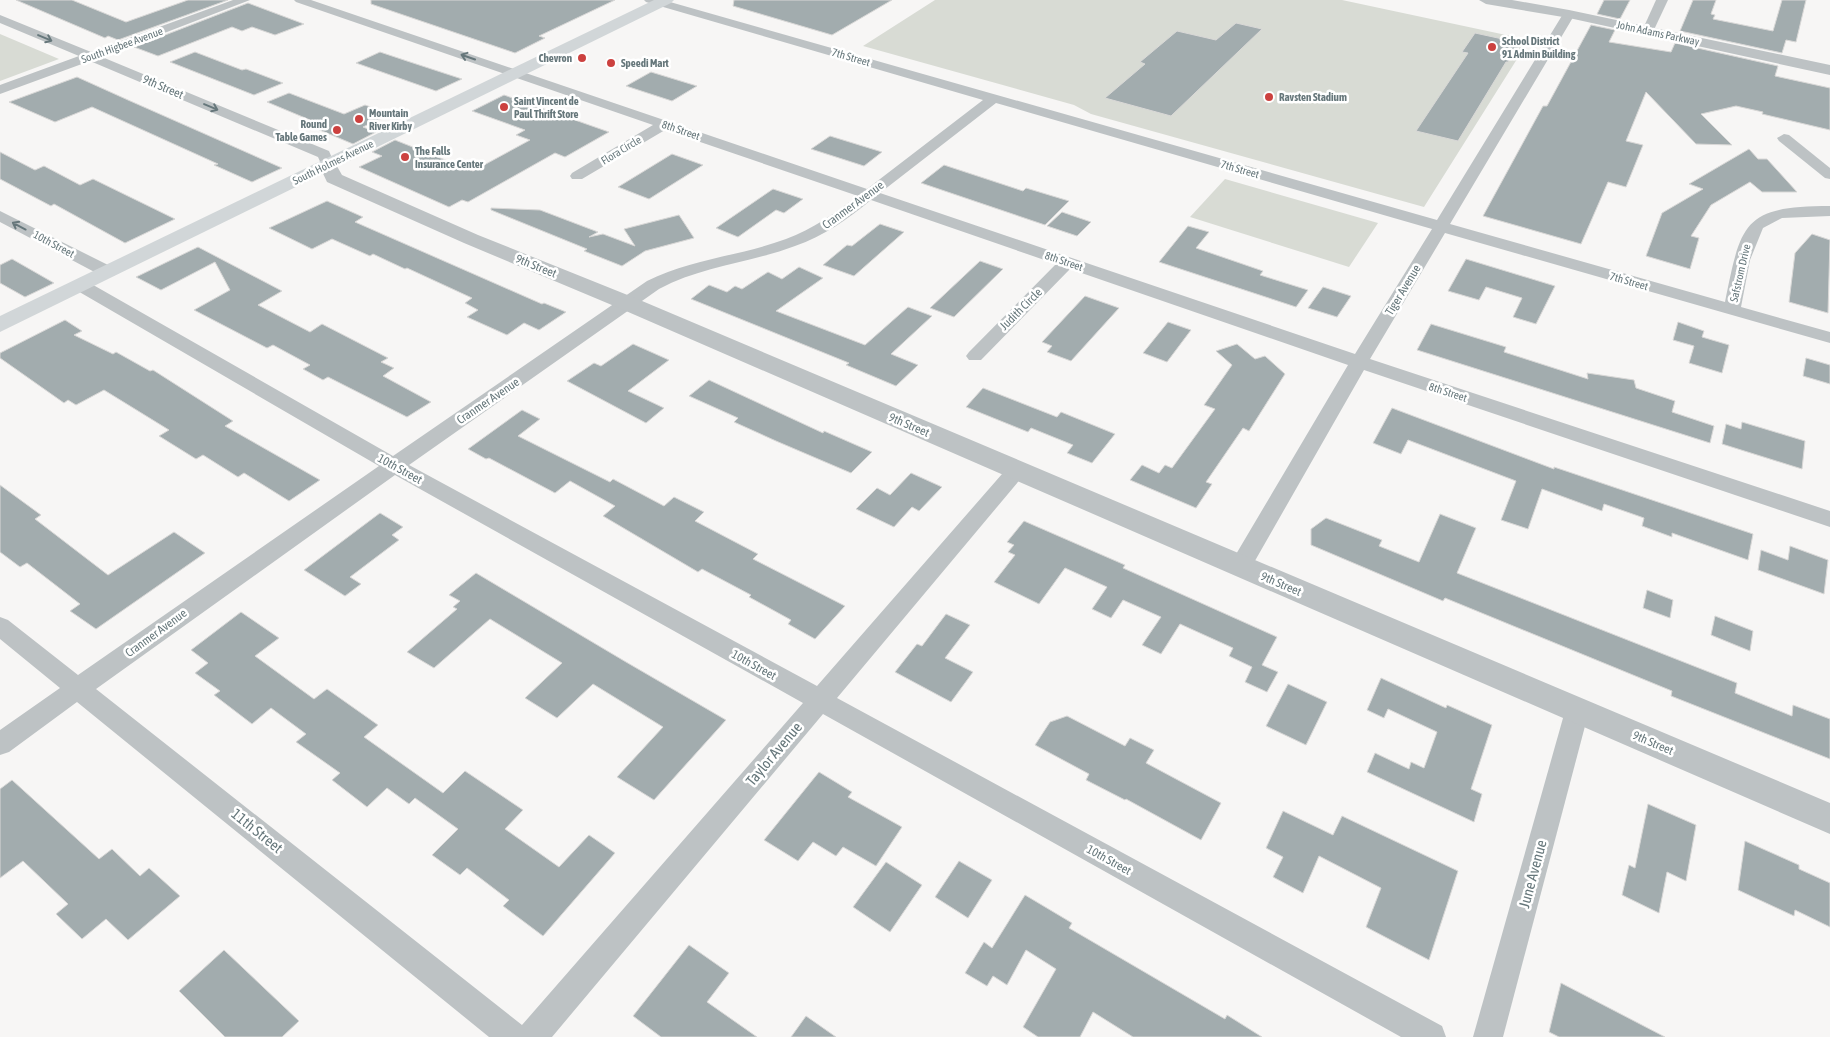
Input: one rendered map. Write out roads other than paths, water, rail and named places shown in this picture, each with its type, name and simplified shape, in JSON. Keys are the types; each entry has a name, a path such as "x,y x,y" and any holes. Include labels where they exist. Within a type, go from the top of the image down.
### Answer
{"main road":[{"name":"South Holmes Avenue","path":"0,325 659,1"}],"street":[{"name":"South Higbee Avenue","path":"0,90 244,0"},
{"name":"8th Street","path":"300,0 1359,362 1830,519"},
{"name":"John Adams Parkway","path":"1486,0 1569,14 1830,70"},
{"path":"1648,31 1662,0"},
{"name":"7th Street","path":"659,1 1830,338"},
{"name":"Tiger Avenue","path":"1240,567 1359,362 1569,14"},
{"name":"9th Street","path":"0,19 324,154 334,178 471,239 627,303 1830,818"},
{"name":"Cranmer Avenue","path":"0,744 394,465 672,273 701,263 774,248 816,232 839,218 994,98"},
{"name":"Flora Circle","path":"577,176 665,124"},
{"path":"1784,138 1830,175"},
{"name":"Safstrom Drive","path":"1732,310 1750,234 1763,219 1794,212 1830,211"},
{"name":"10th Street","path":"0,216 108,272"},
{"name":"Judith Circle","path":"975,356 1067,262"},
{"name":"10th Street","path":"82,286 394,465 1431,1037"},
{"name":"Taylor Avenue","path":"532,1037 1016,471"},
{"name":"11th Street","path":"0,626 513,1037"},
{"name":"June Avenue","path":"1488,1037 1577,711"}],"place":[{"name":"School District 91 Admin Building","path":"1492,47"},
{"name":"Chevron","path":"582,58"},
{"name":"Speedi Mart","path":"611,63"},
{"name":"Ravsten Stadium","path":"1269,97"},
{"name":"Saint Vincent de Paul Thrift Store","path":"504,107"},
{"name":"Mountain River Kirby","path":"359,119"},
{"name":"Round Table Games","path":"337,130"},
{"name":"The Falls Insurance Center","path":"405,157"}]}
